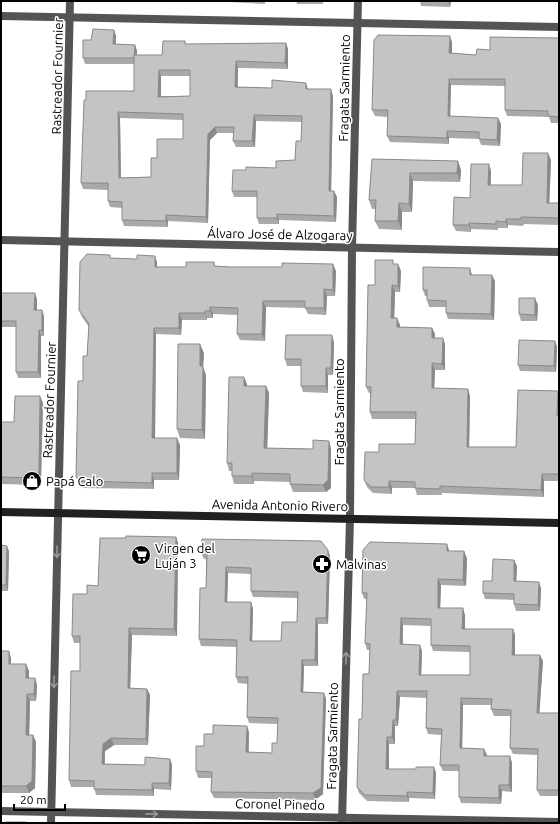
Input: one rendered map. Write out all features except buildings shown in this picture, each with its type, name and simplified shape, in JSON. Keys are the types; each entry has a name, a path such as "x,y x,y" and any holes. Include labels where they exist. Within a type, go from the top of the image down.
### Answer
{"main road":[{"name":"Avenida Antonio Rivero","path":"1,512 559,523"}],"street":[{"name":"Rastreador Fournier","path":"51,823 66,242 70,1"},
{"name":"Fragata Sarmiento","path":"342,820 350,518 352,248 358,1"},
{"path":"1,16 559,27"},
{"name":"Álvaro José de Alzogaray","path":"1,240 559,252"},
{"name":"Coronel Pinedo","path":"1,811 342,820 559,822"}],"place":[{"name":"Papá Calo","path":"32,481"},
{"name":"Virgen del Luján 3","path":"141,555"},
{"name":"Malvinas","path":"322,564"}]}
